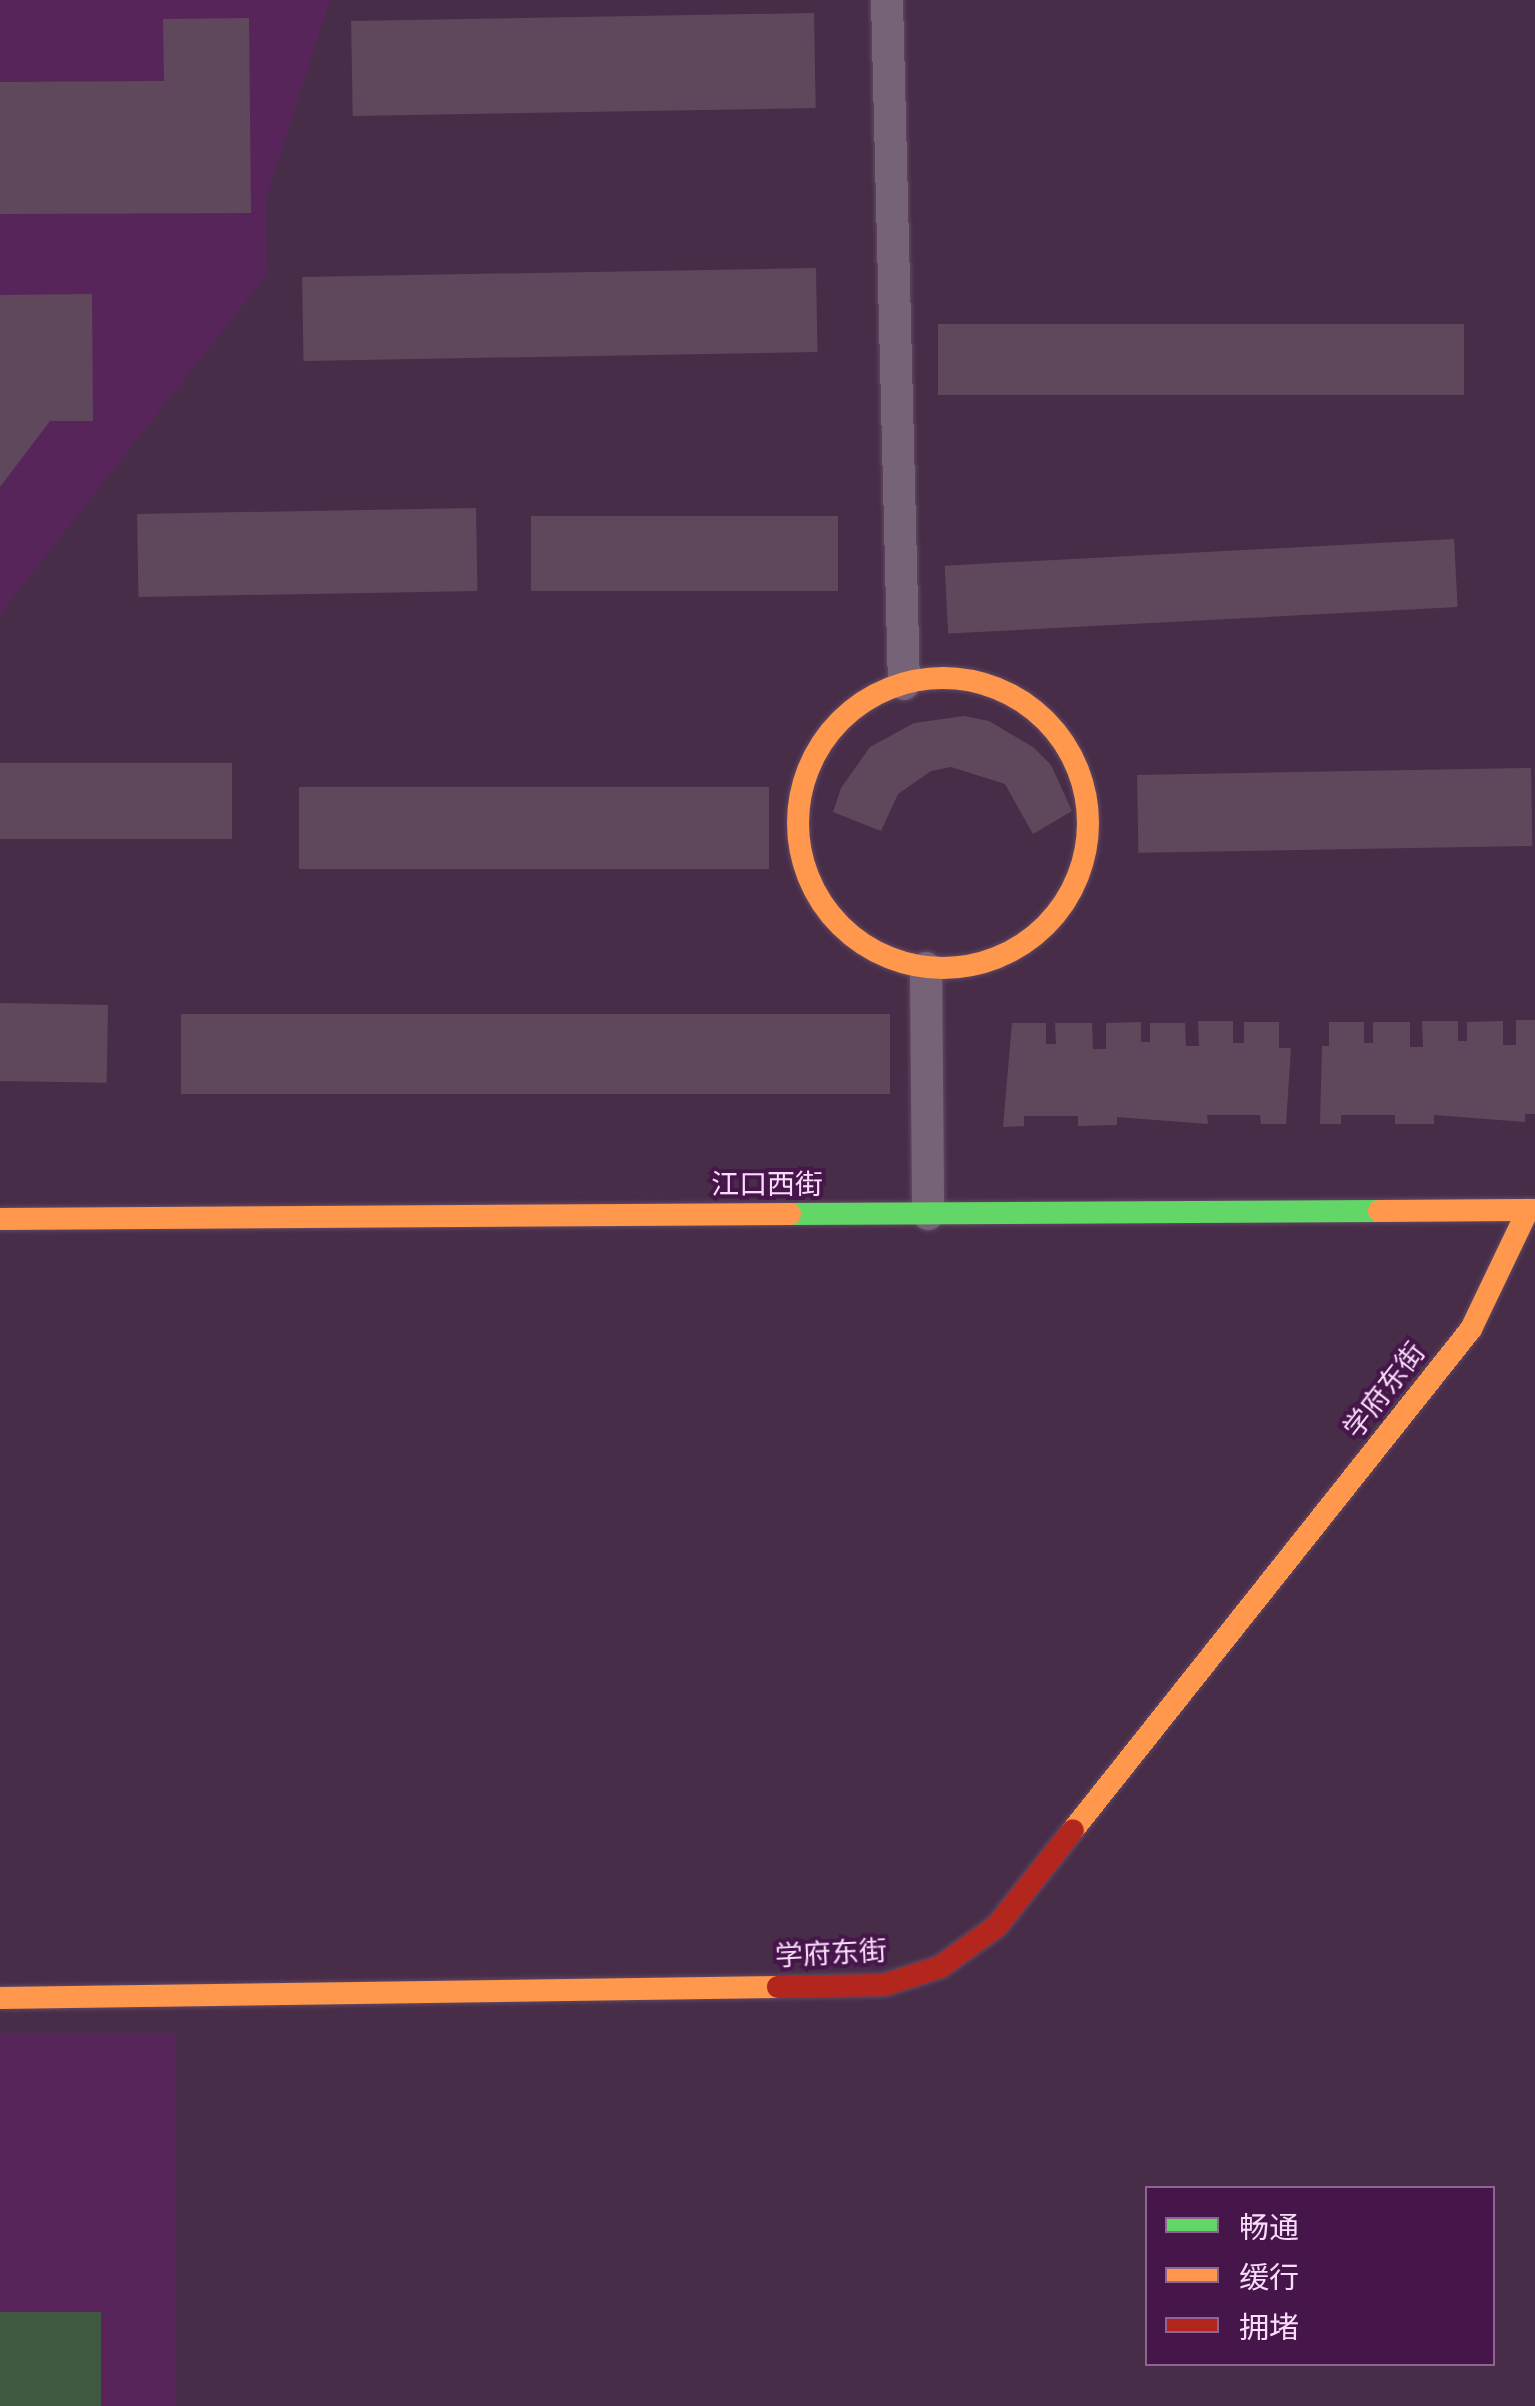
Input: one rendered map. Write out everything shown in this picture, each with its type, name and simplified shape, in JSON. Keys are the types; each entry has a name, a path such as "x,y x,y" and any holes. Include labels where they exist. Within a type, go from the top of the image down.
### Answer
{"street":[{"path":"887,0 904,684"},
{"path":"966,680 1024,703 1068,749 1088,808 1082,868 1045,926 985,962 926,968 870,949 824,908 800,852 797,821 801,790 828,734 849,712 904,684 966,680"},
{"path":"926,968 928,1214"},
{"name":"江口西街","path":"0,1219 1531,1210"},
{"name":"学府东街","path":"0,1998 884,1985 940,1967 997,1926 1470,1329 1531,1210"}],"shaded area":[{"path":"0,0 330,0 266,199 267,274 0,614"},
{"path":"0,2033 175,2033 175,2406 0,2406"}],"green space":[{"path":"0,2312 101,2312 101,2406 0,2406"}],"building":[{"path":"814,13 816,108 353,116 351,21"},
{"path":"249,18 251,213 0,214 0,82 164,81 163,19"},
{"path":"816,268 817,352 304,361 302,277"},
{"path":"92,294 93,421 50,421 0,487 0,295"},
{"path":"938,324 1464,324 1464,395 938,395"},
{"path":"476,508 477,591 139,597 137,514"},
{"path":"531,516 838,516 838,591 531,591"},
{"path":"1454,539 1458,607 948,634 945,566"},
{"path":"964,716 989,721 1033,747 1051,765 1072,811 1033,834 1005,784 951,767 931,771 898,794 881,831 833,812 841,788 870,747 914,723"},
{"path":"0,763 232,763 232,839 0,839"},
{"path":"1531,768 1532,846 1138,853 1137,775"},
{"path":"299,787 769,787 769,869 299,869"},
{"path":"0,1003 108,1005 107,1083 0,1081"},
{"path":"181,1014 890,1014 890,1094 181,1094"},
{"path":"1516,1020 1535,1020 1535,1114 1525,1114 1525,1122 1434,1115 1434,1124 1395,1124 1395,1115 1341,1115 1341,1124 1320,1124 1322,1046 1329,1046 1329,1022 1364,1022 1364,1043 1373,1043 1373,1022 1410,1022 1410,1047 1423,1047 1422,1021 1458,1021 1458,1041 1467,1041 1467,1022 1503,1021 1503,1045 1516,1045"},
{"path":"1198,1021 1233,1021 1233,1043 1244,1043 1244,1022 1279,1022 1279,1048 1291,1048 1286,1124 1261,1124 1260,1115 1207,1115 1208,1124 1117,1117 1117,1125 1078,1126 1078,1116 1024,1116 1024,1126 1003,1127 1012,1023 1046,1023 1046,1044 1056,1044 1055,1023 1092,1023 1093,1049 1106,1049 1106,1023 1141,1022 1141,1042 1150,1042 1150,1023 1185,1023 1186,1046 1199,1046"}],"traffic: fast":[{"path":"790,1214 1379,1211"}],"traffic: slow":[{"path":"943,678 998,689 1045,721 1077,768 1088,823 1077,878 1045,925 998,957 943,968 888,957 841,925 809,878 798,823 809,768 841,721 888,689 943,678"},
{"path":"1073,1830 1471,1329 1528,1210"},
{"path":"1379,1211 1535,1210"},
{"path":"0,1219 790,1214"},
{"path":"0,1998 778,1987"}],"traffic: jam":[{"path":"778,1987 884,1985 940,1967 997,1926 1073,1830"}]}
